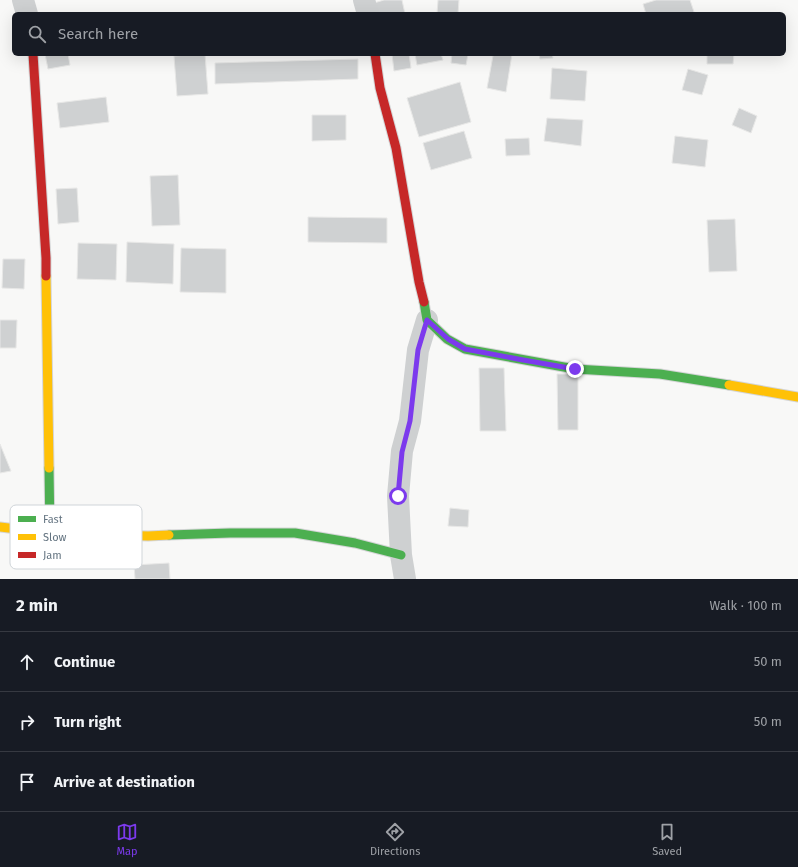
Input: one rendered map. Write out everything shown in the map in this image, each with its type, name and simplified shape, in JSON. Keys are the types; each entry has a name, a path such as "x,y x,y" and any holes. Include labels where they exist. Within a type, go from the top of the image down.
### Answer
{"street":[{"path":"23,0 26,12"},
{"path":"364,0 367,12"},
{"path":"32,56 46,258 50,505"},
{"path":"375,56 380,88 388,112 396,148 427,320 418,350 410,421 402,452 398,496 401,555 405,579"},
{"path":"427,320 448,339 465,349 575,369 660,374 798,397"},
{"path":"0,527 10,528"},
{"path":"142,536 295,533 355,544 401,555"}],"building":[{"path":"384,0 402,0 405,12 376,12 374,3"},
{"path":"438,0 459,0 458,12 437,12"},
{"path":"656,0 690,0 694,12 645,12 643,4"},
{"path":"45,56 68,56 70,65 48,69"},
{"path":"174,56 205,56 208,94 177,96"},
{"path":"392,56 409,56 411,68 394,71"},
{"path":"415,56 442,56 443,60 417,65"},
{"path":"452,56 468,56 466,65 451,63"},
{"path":"493,56 512,56 506,92 487,88"},
{"path":"539,56 552,56 553,58 540,59"},
{"path":"707,56 734,56 733,64 707,64"},
{"path":"358,59 358,79 215,84 215,63"},
{"path":"552,68 587,71 585,101 550,99"},
{"path":"688,69 708,75 702,95 682,90"},
{"path":"460,82 471,122 419,137 407,98"},
{"path":"106,97 109,122 60,128 57,103"},
{"path":"739,108 757,116 751,133 732,125"},
{"path":"312,115 346,115 346,140 312,141"},
{"path":"547,118 583,120 581,146 544,141"},
{"path":"464,131 472,158 431,170 423,143"},
{"path":"675,136 708,140 705,167 672,163"},
{"path":"529,138 530,155 506,156 505,139"},
{"path":"178,175 180,225 152,226 150,176"},
{"path":"77,188 79,222 58,224 56,189"},
{"path":"308,217 387,218 387,243 308,242"},
{"path":"735,219 737,271 709,272 707,220"},
{"path":"127,242 174,244 173,284 126,282"},
{"path":"78,243 117,244 116,280 77,279"},
{"path":"181,248 226,249 226,293 180,292"},
{"path":"3,259 25,259 24,289 2,288"},
{"path":"0,320 17,320 16,348 0,348"},
{"path":"479,368 504,368 506,431 480,431"},
{"path":"557,374 578,374 578,430 558,430"},
{"path":"0,444 11,471 0,473"},
{"path":"450,508 469,510 468,527 448,526"},
{"path":"169,563 170,579 135,579 134,569 142,569 142,565"}],"traffic: fast":[{"path":"424,302 427,320 447,339 465,349 575,369 660,374 729,385"},
{"path":"49,468 50,505"},
{"path":"169,535 295,533 355,543 401,555"}],"traffic: slow":[{"path":"46,276 49,468"},
{"path":"729,385 798,397"},
{"path":"0,527 10,528"},
{"path":"142,536 169,535"}],"traffic: jam":[{"path":"33,56 46,276"},
{"path":"375,56 380,88 396,148 419,282 424,302"}],"route":[{"path":"398,496 402,452 410,421 418,350 427,320 448,339 465,349 575,369"}]}
